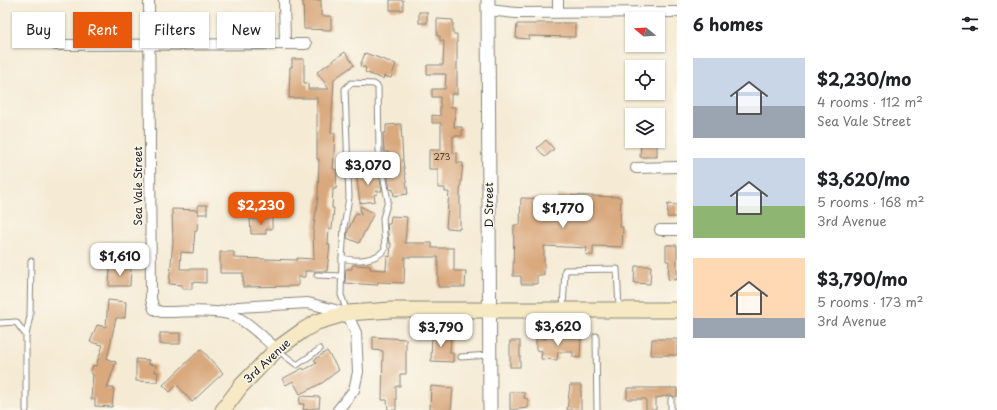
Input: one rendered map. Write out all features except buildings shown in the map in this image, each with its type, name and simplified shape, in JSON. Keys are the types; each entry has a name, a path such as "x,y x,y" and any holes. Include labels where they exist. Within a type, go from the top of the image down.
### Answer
{"main road":[{"name":"3rd Avenue","path":"223,410 241,386 277,349 317,322 347,313 392,310 677,310"}],"street":[{"name":"Sea Vale Street","path":"149,0 149,12"},
{"path":"284,0 285,43"},
{"path":"558,0 558,12"},
{"path":"488,5 516,13 677,12"},
{"name":"D Street","path":"488,5 490,410"},
{"path":"209,44 306,44"},
{"path":"65,45 140,45"},
{"name":"Sea Vale Street","path":"150,48 151,299 154,309 161,312 216,313 232,315 240,319 277,349"},
{"path":"636,168 677,167"},
{"path":"660,230 677,230"},
{"name":"Sea Vale Street","path":"216,313 238,307 308,303 347,313"},
{"path":"338,410 354,390 358,372 356,333 347,313"}],"lane":[{"path":"342,258 371,259 381,255 385,249 383,218 388,200 379,152 378,87 374,84 352,83 345,89 348,197 344,228 342,258 340,295 347,313"},
{"path":"26,410 26,334 30,316 31,261"},
{"path":"563,310 565,270 618,269 619,311"},
{"path":"317,275 341,276"},
{"path":"0,323 16,322 26,334"},
{"path":"596,336 597,410"},
{"path":"277,349 297,365 320,349"},
{"path":"461,357 490,355"},
{"path":"671,399 671,410"}]}
